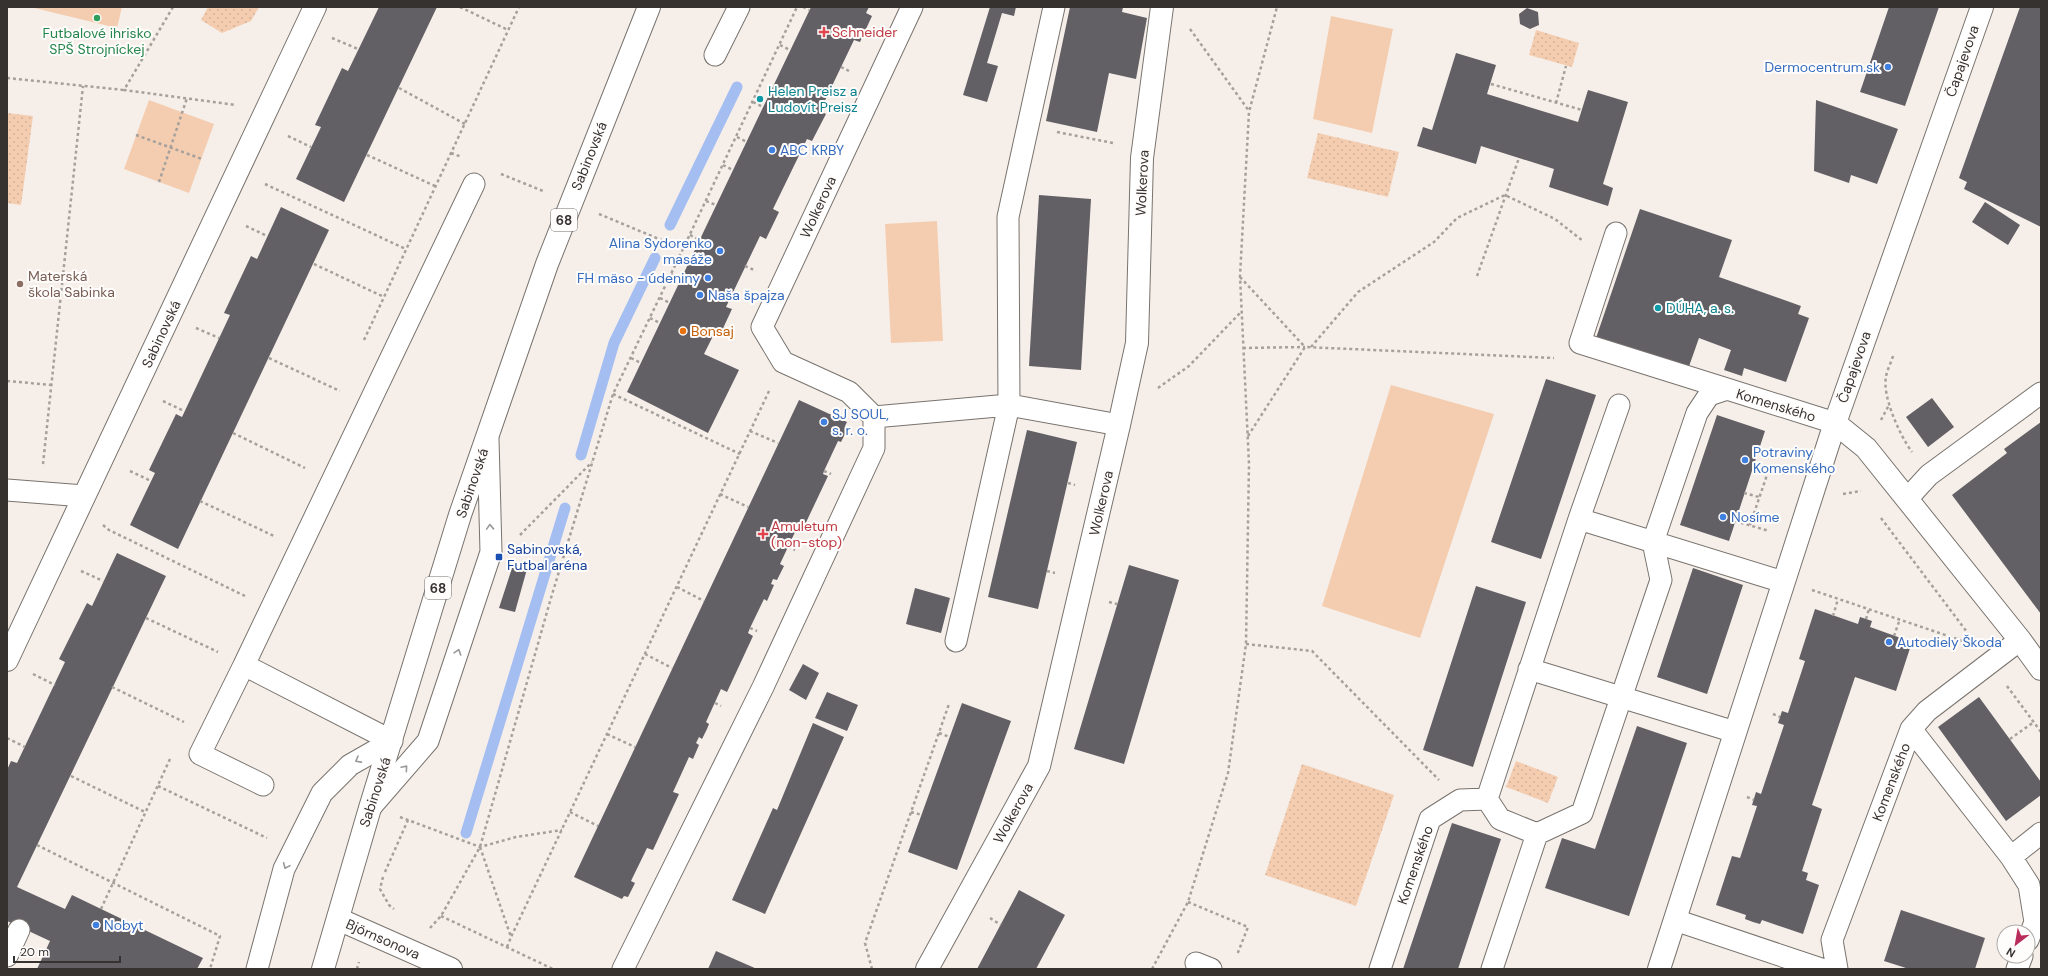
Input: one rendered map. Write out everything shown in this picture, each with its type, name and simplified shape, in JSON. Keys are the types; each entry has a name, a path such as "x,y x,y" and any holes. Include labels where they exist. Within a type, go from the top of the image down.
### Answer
{"street":[{"name":"Sabinovská","path":"7,660 315,7"},
{"name":"Sabinovská","path":"323,969 370,808 392,742 458,523 487,436 571,202 649,7"},
{"name":"Wolkerova","path":"927,969 1039,766 1120,425 1137,343 1142,158 1162,7"},
{"name":"Čapajevova","path":"1835,422 1982,7"},
{"path":"1835,422 1866,448 2020,640 2041,669"},
{"name":"Komenského","path":"1659,969 1835,422"},
{"name":"Björnsonova","path":"338,919 451,969"}],"lane":[{"path":"715,55 739,7"},
{"name":"Wolkerova","path":"783,362 762,327 912,7"},
{"path":"956,641 1009,405 1008,217 1054,7"},
{"path":"263,786 200,754 474,184"},
{"path":"1616,232 1580,343 1728,389"},
{"path":"623,969 763,687 874,448 874,417 849,392 783,362"},
{"name":"Komenského","path":"1653,542 1697,413 1709,395 1728,389 1835,422"},
{"path":"1907,499 1928,475 2041,393"},
{"path":"874,417 1009,405 1120,425"},
{"path":"1487,799 1579,519 1620,405"},
{"path":"370,808 428,742 490,552 487,436"},
{"path":"7,490 48,493 82,501"},
{"path":"1579,519 1783,582"},
{"path":"1493,969 1537,834 1582,813 1661,580 1653,542"},
{"name":"Komenského","path":"1836,968 1832,940 1911,729 1927,711 2020,640"},
{"path":"244,665 392,742"},
{"path":"1529,669 1735,732"},
{"path":"1911,729 2011,857 2029,885 2034,924"},
{"path":"257,969 284,869 322,793 350,765 392,742"},
{"path":"1460,800 1487,799"},
{"path":"1487,799 1500,819 1537,834"},
{"name":"Komenského","path":"1380,969 1430,819 1460,800"},
{"path":"2011,857 2041,833"},
{"path":"1675,920 1836,968"},
{"path":"7,956 19,930"}],"path":[{"path":"124,90 173,7"},
{"path":"460,7 508,30"},
{"path":"410,951 441,916 480,847 551,598 613,394 690,236 797,7"},
{"path":"803,7 809,10"},
{"path":"1152,969 1188,902 1228,773 1246,644 1249,464 1240,276 1249,112 1278,7"},
{"path":"1191,31 1249,112"},
{"path":"780,45 790,50"},
{"path":"1556,103 1566,66"},
{"path":"7,78 124,90 267,109"},
{"path":"1490,84 1582,110"},
{"path":"48,493 43,465 83,86"},
{"path":"399,88 465,124"},
{"path":"158,182 187,98"},
{"path":"753,102 763,107"},
{"path":"1027,125 1093,139"},
{"path":"136,135 202,159"},
{"path":"737,137 747,142"},
{"path":"451,153 465,158"},
{"path":"367,155 435,186"},
{"path":"1477,276 1518,158"},
{"path":"723,165 733,170"},
{"path":"238,172 406,249"},
{"path":"500,173 683,249"},
{"path":"1506,195 1555,219 1594,249 1605,264"},
{"path":"1311,348 1358,292 1434,242 1457,218 1506,195"},
{"path":"706,201 716,205"},
{"path":"690,236 700,240"},
{"path":"314,264 384,297"},
{"path":"671,274 681,279"},
{"path":"1240,276 1305,347"},
{"path":"660,298 670,303"},
{"path":"1189,366 1241,312"},
{"path":"650,318 660,323"},
{"path":"1248,437 1305,347"},
{"path":"1243,348 1305,347 1558,358"},
{"path":"269,358 340,392"},
{"path":"630,358 641,363"},
{"path":"507,947 783,362"},
{"path":"7,381 52,384"},
{"path":"613,394 740,454"},
{"path":"750,431 778,444"},
{"path":"233,433 305,468"},
{"path":"516,540 593,461"},
{"path":"1754,464 1788,475"},
{"path":"1750,525 1769,469"},
{"path":"1840,501 1842,494 1860,490 1865,496"},
{"path":"1744,493 1760,497"},
{"path":"720,494 748,507"},
{"path":"82,501 110,530 245,596"},
{"path":"200,501 274,536"},
{"path":"1812,582 1810,589 1976,645 1879,515"},
{"path":"1735,520 1776,533"},
{"path":"677,587 704,601"},
{"path":"1833,616 1838,599"},
{"path":"1866,619 1869,609"},
{"path":"146,618 219,652"},
{"path":"1894,636 1900,619"},
{"path":"1246,644 1312,651 1460,800"},
{"path":"645,654 672,668"},
{"path":"1990,663 2041,732"},
{"path":"112,687 187,723"},
{"path":"872,969 865,943 949,704"},
{"path":"2010,739 2034,722"},
{"path":"939,733 950,737"},
{"path":"607,734 635,748"},
{"path":"7,738 25,747"},
{"path":"71,776 145,812"},
{"path":"158,786 270,839"},
{"path":"570,812 598,826"},
{"path":"912,812 922,815"},
{"path":"395,910 389,905 380,889 385,871 408,820"},
{"path":"480,847 516,837 562,830"},
{"path":"37,845 220,936 210,969"},
{"path":"480,847 511,937"},
{"path":"101,909 125,855"},
{"path":"1188,902 1248,927 1236,957"},
{"path":"441,916 553,969"}],"shaded area":[{"name":"Futbalové ihrisko SPŠ Strojníckej","path":"30,7 122,7 117,28"},
{"path":"208,7 259,7 251,21 222,33 201,20"},
{"path":"1331,16 1393,29 1372,133 1313,119"},
{"path":"1536,30 1579,43 1572,67 1529,55"},
{"path":"149,100 214,124 189,193 124,169"},
{"path":"7,113 33,116 21,205 7,203"},
{"path":"1318,133 1399,152 1388,197 1307,178"},
{"path":"937,221 943,341 891,343 885,224"},
{"path":"1391,385 1494,414 1420,638 1322,606"},
{"path":"1516,761 1558,777 1548,803 1506,787"},
{"path":"1302,764 1394,795 1356,906 1265,875"}],"building":[{"path":"379,7 437,7 344,202 296,179 321,127 315,125 342,68 348,71"},
{"path":"811,7 869,7 866,13 872,16 860,42 854,40 820,111 826,114 812,141 807,139 773,209 779,212 766,239 760,236 726,307 732,309 719,337 714,334 704,354 739,370 708,433 627,392"},
{"path":"990,7 1016,7 1014,16 1002,13 987,63 998,66 987,102 963,95"},
{"path":"1070,7 1123,7 1122,12 1147,18 1136,79 1109,73 1097,132 1046,121"},
{"path":"1889,7 1939,7 1905,106 1860,92"},
{"path":"2020,7 2041,7 2041,227 1964,189 1967,182 1959,178"},
{"path":"1527,8 1538,12 1539,25 1530,29 1520,24 1519,14"},
{"path":"1456,53 1496,65 1487,94 1578,122 1588,90 1628,102 1603,184 1613,188 1608,206 1549,187 1554,169 1481,146 1476,164 1417,146 1423,127 1432,130"},
{"path":"1816,100 1898,129 1877,184 1851,175 1849,183 1814,171"},
{"path":"1039,195 1091,199 1081,370 1029,366"},
{"path":"1985,202 2020,225 2008,245 1972,222"},
{"path":"281,207 329,230 178,549 130,525 155,473 149,470 176,414 182,417 230,315 224,313 251,256 257,259"},
{"name":"DÚHA, a. s.","path":"1640,209 1732,240 1719,277 1801,306 1798,314 1809,318 1786,382 1744,368 1742,376 1724,370 1731,350 1699,338 1687,372 1595,341"},
{"path":"1546,379 1596,395 1541,559 1491,542"},
{"path":"1932,398 1954,427 1928,447 1906,417"},
{"path":"799,400 847,422 845,426 848,428 841,442 838,441 824,471 823,474 828,476 801,533 796,530 780,564 784,566 777,580 773,579 771,584 774,585 767,601 764,599 750,628 748,633 753,636 727,692 721,689 706,722 709,724 707,729 702,739 699,737 696,743 699,745 693,759 689,757 673,792 679,794 653,850 647,848 631,881 635,883 628,897 624,896 622,899 574,877"},
{"path":"1717,415 1765,431 1729,541 1680,525"},
{"path":"2041,422 2041,614 1952,495 2007,453 2004,449"},
{"path":"1027,430 1077,442 1038,609 988,597"},
{"path":"117,553 166,576 17,887 65,909 72,895 203,958 197,969 37,969 50,941 7,921 7,770 11,761 17,763 65,662 59,659 87,603 92,606"},
{"path":"513,565 527,569 515,612 499,608"},
{"path":"1129,565 1179,580 1124,764 1074,749"},
{"path":"1693,568 1743,585 1707,694 1657,677"},
{"path":"1476,586 1526,602 1473,767 1423,750"},
{"path":"915,588 950,598 941,633 906,624"},
{"path":"1815,609 1858,624 1860,617 1872,621 1870,627 1912,642 1896,691 1855,677 1812,805 1822,809 1802,871 1808,873 1806,880 1819,885 1803,934 1762,920 1760,924 1753,922 1745,919 1746,915 1716,905 1732,856 1740,858 1757,806 1752,805 1756,792 1761,794 1784,725 1778,723 1782,711 1788,713 1805,661 1799,659"},
{"path":"803,664 819,673 806,700 789,690"},
{"path":"827,692 858,705 847,731 815,718"},
{"path":"1979,697 2041,782 2041,795 2006,821 1938,727"},
{"path":"962,703 1011,721 957,870 908,852"},
{"path":"813,723 844,737 765,914 732,900 773,808 777,810"},
{"path":"1637,726 1687,743 1629,916 1545,888 1562,838 1595,849"},
{"path":"1452,823 1501,839 1458,969 1403,969"},
{"path":"1019,890 1065,915 1036,969 977,969"},
{"path":"1901,910 1985,938 1975,969 1909,969 1884,961"},
{"path":"716,951 757,969 708,969"}],"waterway":[{"path":"670,225 737,87"},
{"path":"581,455 614,343 655,258"},
{"path":"466,833 565,508"}],"place":[{"name":"Futbalové ihrisko SPŠ Strojníckej","path":"97,18"},
{"name":"Schneider","path":"824,32"},
{"name":"Dermocentrum.sk","path":"1888,67"},
{"name":"Helen Preisz a Ludovít Preisz","path":"760,99"},
{"name":"ABC KRBY","path":"772,150"},
{"name":"Alina Sydorenko masáže","path":"720,251"},
{"name":"FH mäso - údeniny","path":"708,278"},
{"name":"Materská škola Sabinka","path":"20,284"},
{"name":"Naša špajza","path":"700,295"},
{"name":"DÚHA, a. s.","path":"1658,308"},
{"name":"Bonsaj","path":"683,331"},
{"name":"SJ SOUL, s. r. o.","path":"824,422"},
{"name":"Potraviny Komenského","path":"1745,460"},
{"name":"Nosíme","path":"1723,517"},
{"name":"Amuletum (non-stop)","path":"763,534"},
{"name":"Sabinovská, Futbal aréna","path":"499,557"},
{"name":"Autodiely Škoda","path":"1889,642"},
{"name":"Nobyt","path":"96,925"}]}
